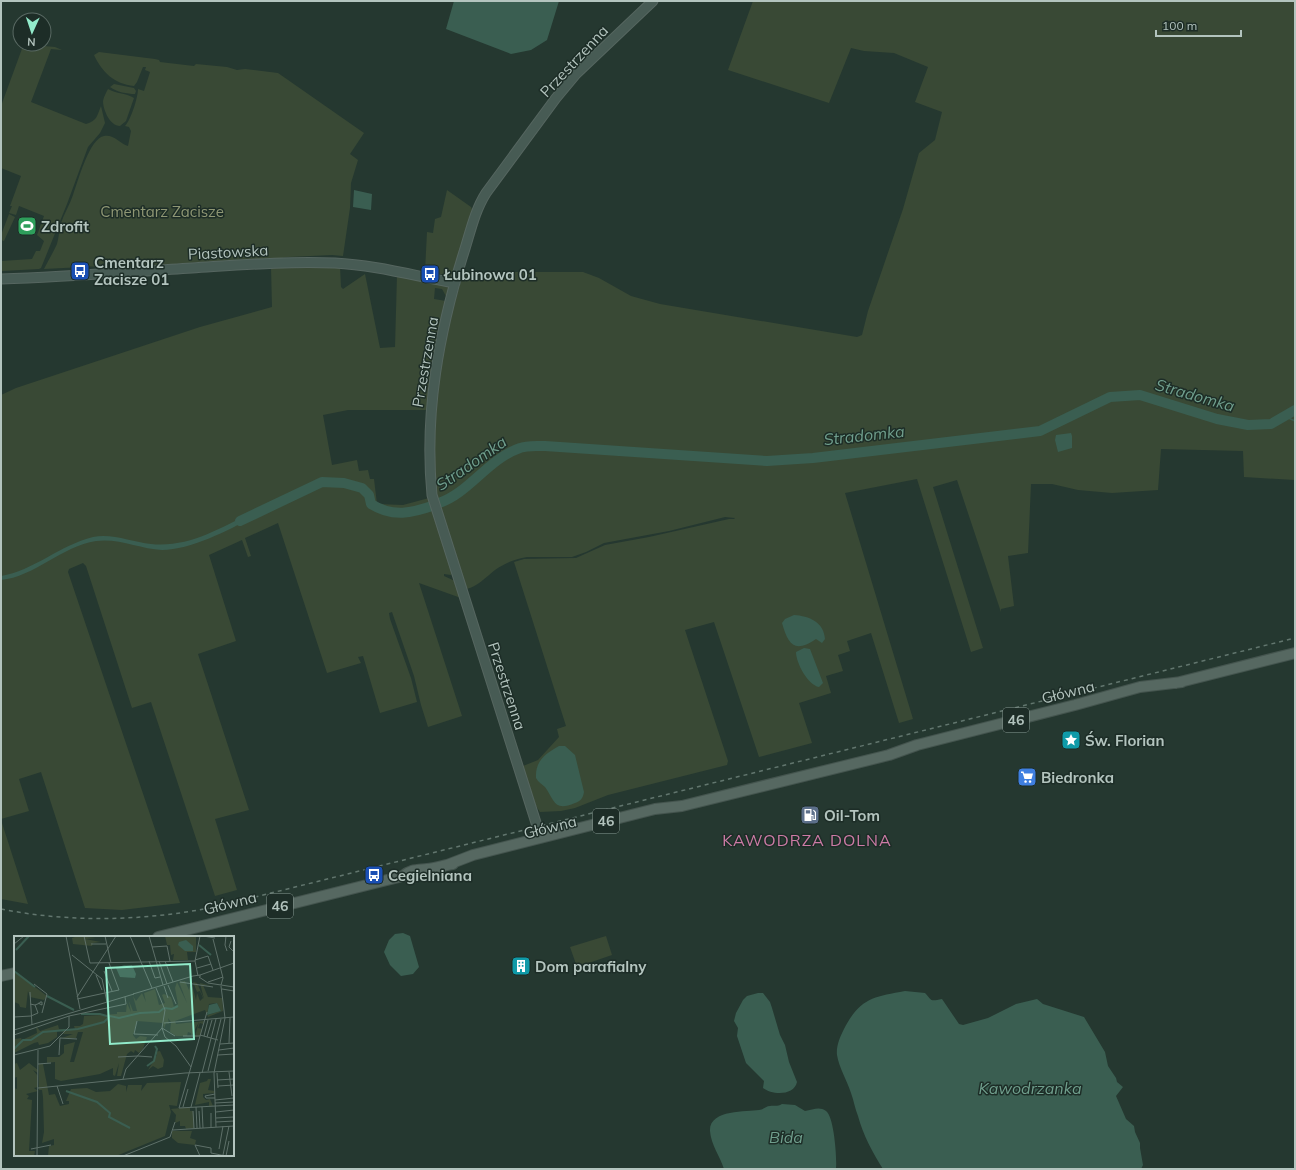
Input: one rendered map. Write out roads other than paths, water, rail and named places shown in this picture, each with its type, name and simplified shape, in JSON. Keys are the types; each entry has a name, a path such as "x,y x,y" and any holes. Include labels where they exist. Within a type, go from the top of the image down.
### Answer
{"main road":[{"name":"Główna","path":"162,936 403,876 410,877 428,869 473,855 655,809 682,806 893,754 924,749 1136,696 1182,682 1295,653"},
{"name":"Główna","path":"447,864 476,860 514,851 668,812 682,806"},
{"path":"1,976 14,973"}],"street":[{"name":"Przestrzenna","path":"538,829 432,495 429,455 431,400 435,368 455,284 479,205 486,193 556,98 576,74 652,1"},
{"name":"Piastowska","path":"1,279 55,277 267,263 336,263 363,266 455,284"},
{"path":"525,842 532,837 538,829 546,833 557,834"}],"water":[{"path":"454,1 559,1 547,40 531,50 511,54 446,29"},
{"path":"354,190 372,194 371,210 353,207"},
{"path":"1071,433 1072,448 1058,452 1055,440 1056,435"},
{"path":"251,513 253,517 233,528 185,547 162,550 121,542 105,540 96,541 71,549 37,568 13,578 1,580 1,576 24,569 69,546 93,537 107,536 151,544 177,543 215,531"},
{"path":"794,615 805,617 819,624 824,633 825,639 822,643 816,639 802,646 797,646 790,641 782,623 785,619"},
{"path":"804,648 810,649 823,683 819,687 807,678 798,662 796,652"},
{"path":"559,746 565,746 575,755 584,792 579,801 563,806 559,806 553,801 545,787 536,778 539,763 545,755"},
{"path":"403,933 410,936 419,967 413,974 401,976 390,965 384,952 389,940 395,934"},
{"name":"Kawodrzanka","path":"905,991 925,993 930,999 933,1000 942,999 959,1024 963,1025 988,1018 1016,1004 1037,999 1043,1004 1084,1017 1105,1052 1108,1066 1117,1082 1123,1087 1116,1096 1126,1119 1134,1126 1140,1143 1143,1165 1141,1169 883,1169 865,1137 853,1099 839,1065 837,1048 844,1029 862,1005 876,997"},
{"path":"763,993 770,1002 797,1082 792,1090 787,1092 777,1093 763,1088 764,1081 746,1063 737,1036 738,1028 734,1021 736,1013 747,996"},
{"name":"Bida","path":"782,1104 795,1105 805,1111 818,1109 823,1110 829,1114 833,1129 836,1168 724,1169 711,1136 711,1124 722,1115 760,1110 769,1106 777,1106"}],"waterway":[{"name":"Stradomka","path":"439,503 460,492 498,460 509,453 529,446 767,461 813,458 1040,431 1110,397 1140,395 1217,419 1248,425 1271,424 1295,410"},
{"path":"1284,416 1295,421"},
{"name":"Stradomka","path":"240,521 322,482 344,483 362,488 369,495 371,504 395,513 410,512 435,505"}],"railway":[{"path":"1,909 54,917 108,918 162,915 215,907 1295,638"}],"place":[{"name":"Zdrofit","path":"27,226"},
{"name":"Cmentarz Zacisze 01","path":"80,271"},
{"name":"Łubinowa 01","path":"430,274"},
{"name":"Św. Florian","path":"1071,740"},
{"name":"Biedronka","path":"1027,777"},
{"name":"Oil-Tom","path":"810,815"},
{"name":"Cegielniana","path":"374,875"},
{"name":"Dom parafialny","path":"521,966"}],"district":[{"name":"KAWODRZA DOLNA","path":"807,840"}],"park label":[{"name":"Cmentarz Zacisze","path":"162,211"}]}
